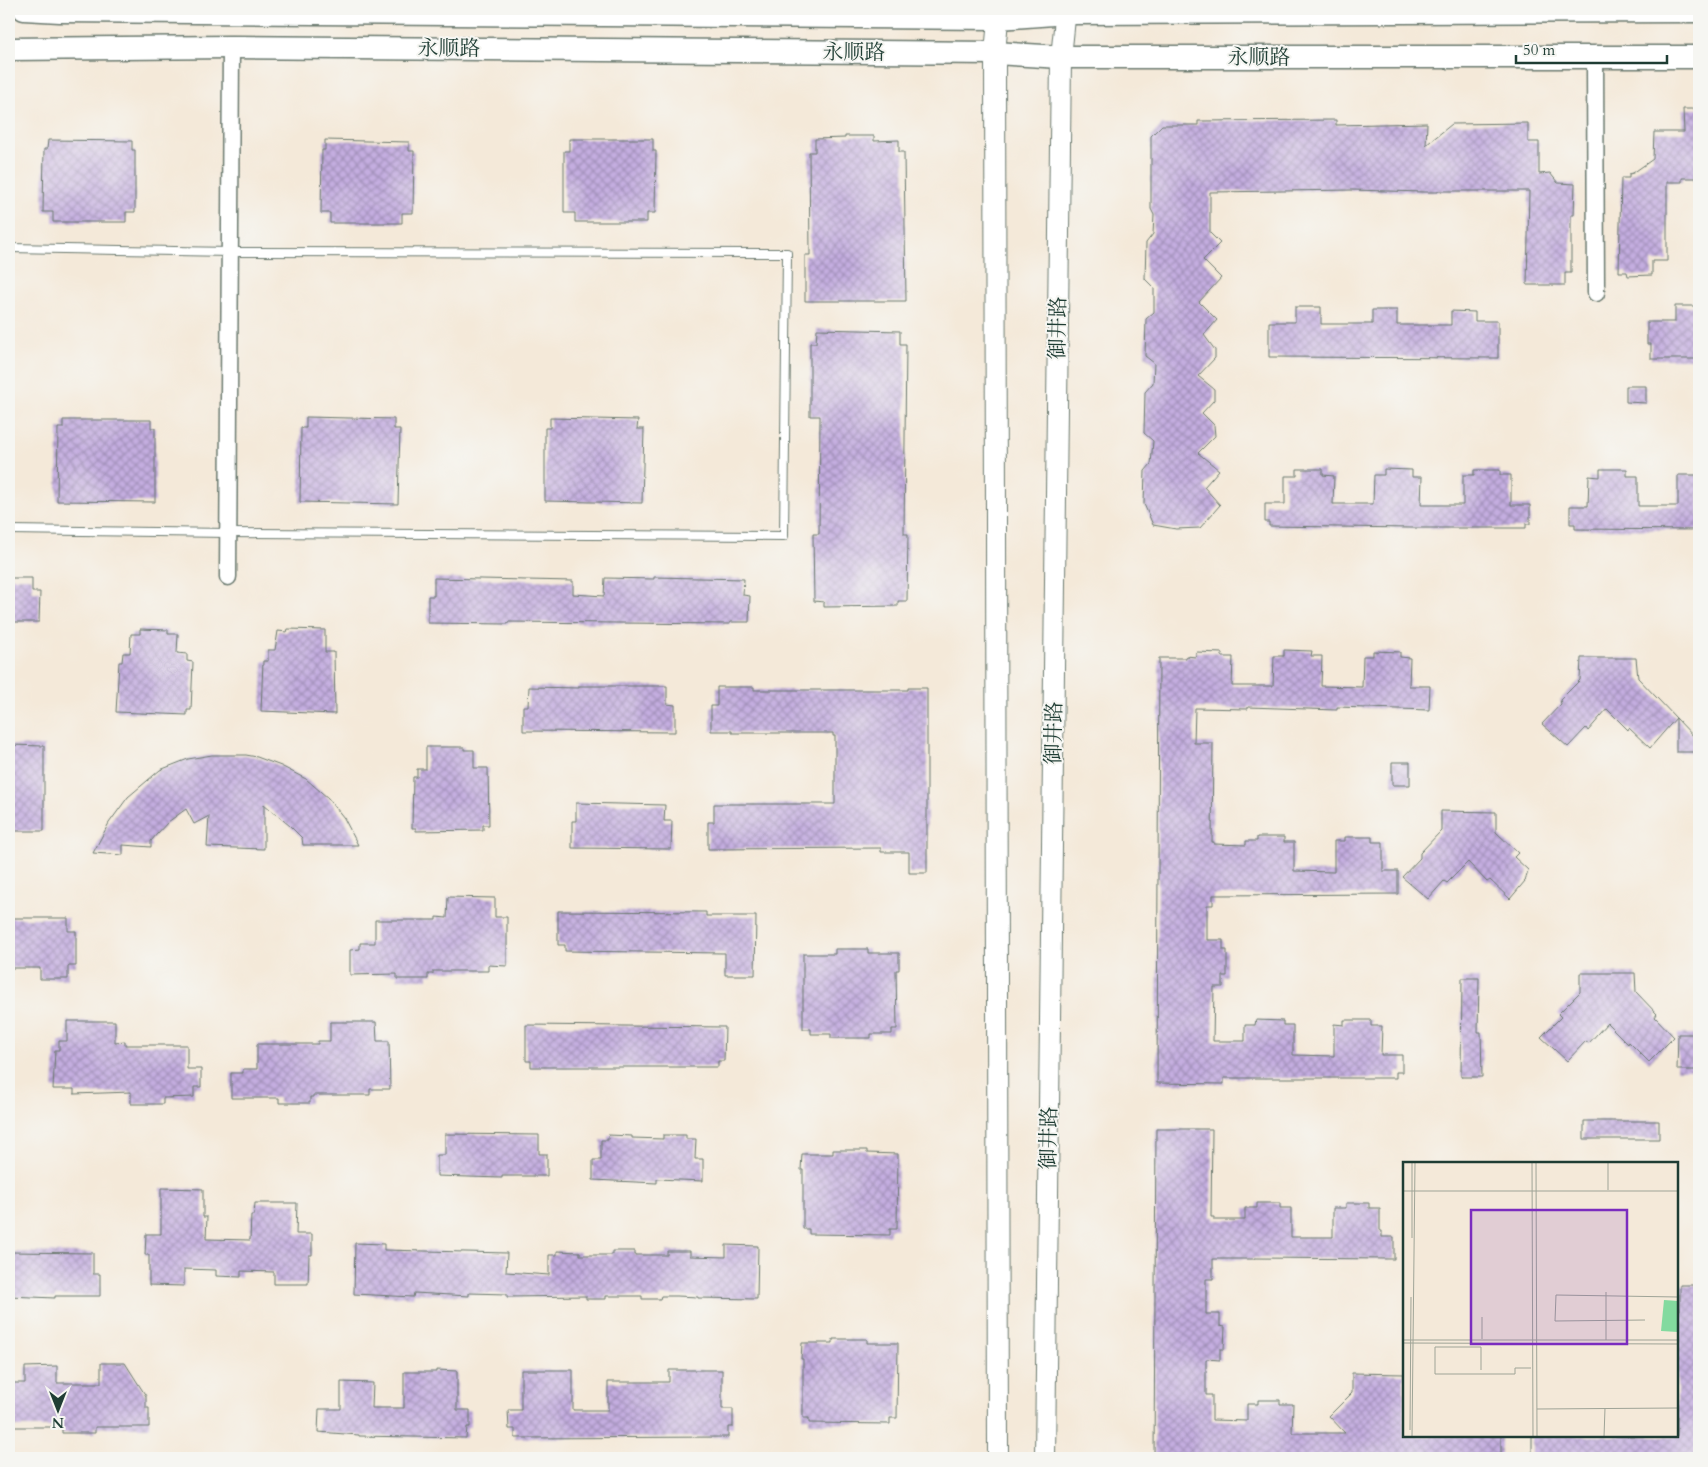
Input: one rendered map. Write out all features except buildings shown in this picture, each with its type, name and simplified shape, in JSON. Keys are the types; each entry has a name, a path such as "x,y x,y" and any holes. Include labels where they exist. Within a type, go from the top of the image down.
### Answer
{"main road":[{"name":"永顺路","path":"24,9 80,11 999,14 1067,11 1699,11"},
{"name":"永顺路","path":"9,48 232,46 995,53 1061,57 1699,57"}],"street":[{"name":"御井路","path":"1046,1458 1061,57 1067,11"},
{"path":"998,1458 995,53 999,14"},
{"path":"228,577 232,46"},
{"path":"1594,56 1596,293"}],"lane":[{"path":"9,248 230,252 787,253 784,536 9,530"}]}
